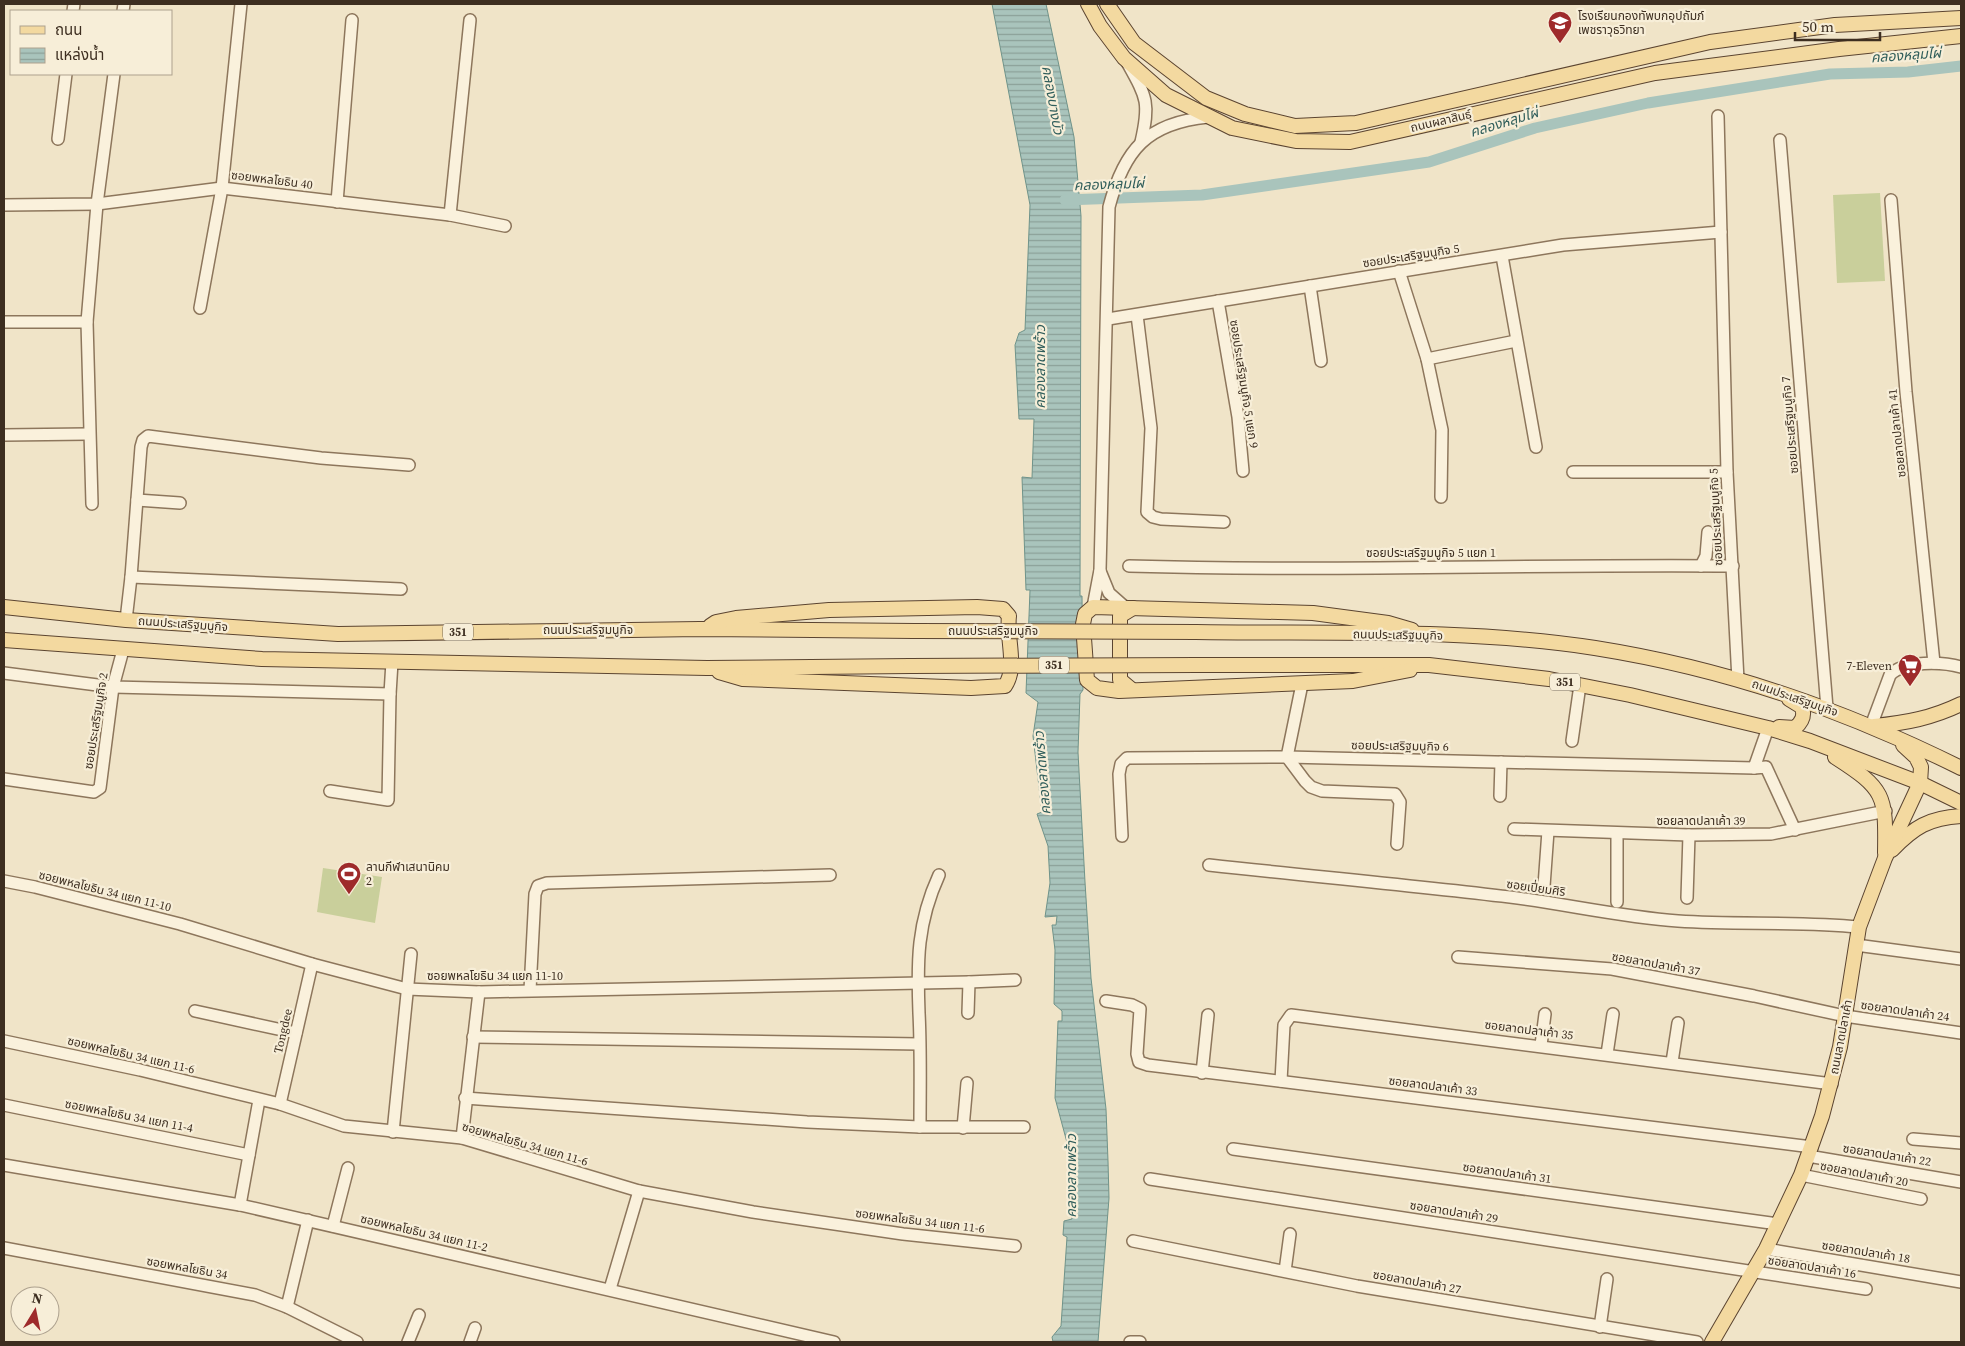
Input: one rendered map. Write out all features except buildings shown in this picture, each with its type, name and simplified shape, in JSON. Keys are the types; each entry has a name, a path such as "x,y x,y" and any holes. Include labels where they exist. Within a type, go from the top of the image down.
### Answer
{"main road":[{"name":"ถนนผลาสินธุ์","path":"1088,4 1100,26 1124,58 1166,96 1232,128 1296,141 1350,142 1655,73 1839,49 1961,36"},
{"name":"ถนนผลาสินธุ์","path":"1107,4 1134,43 1206,98 1246,114 1295,126 1356,123 1710,42 1835,25 1961,18"},
{"path":"706,630 716,622 736,618 829,610 977,606 1002,610 1009,616 1011,677 1005,686 971,688 743,680 707,668"},
{"name":"ถนนประเสริฐมนูกิจ","path":"4,607 126,620 338,634 706,630 1196,632 1430,635 1504,638 1595,648 1742,681 1827,708 1886,732 1961,768"},
{"path":"1429,664 1394,674 1353,681 1132,690 1096,688 1087,680 1083,624 1085,614 1093,607 1312,613 1388,623 1430,635"},
{"path":"1129,608 1120,616 1120,680 1132,690"},
{"name":"351","path":"4,640 262,660 707,668 1429,664 1505,672 1580,685 1726,717 1810,741 1920,783 1961,803"},
{"path":"1726,717 1789,728 1795,728 1800,724 1803,712 1799,704 1742,681"},
{"path":"1871,726 1937,716 1961,704"},
{"path":"1886,732 1916,757 1920,767 1920,783"},
{"path":"1810,741 1867,780 1878,790 1886,811 1885,858"},
{"name":"ถนนลาดปลาเค้า","path":"1712,1342 1766,1249 1810,1152 1832,1084 1860,927 1885,858 1920,783"},
{"path":"1885,858 1913,830 1930,820 1961,816"}],"street":[{"path":"200,308 222,188 240,4"},
{"path":"337,202 352,20"},
{"path":"450,215 470,20"},
{"path":"1093,607 1100,570 1108,319 1109,208 1122,173 1141,142 1148,113 1146,100 1124,58"},
{"path":"58,139 66,75"},
{"path":"92,504 88,434 87,322 97,204 114,75"},
{"name":"ซอยประเสริฐมนูกิจ 5","path":"1718,116 1727,472 1742,681"},
{"path":"1141,142 1167,124 1208,118"},
{"name":"ซอยประเสริฐมนูกิจ 7","path":"1780,140 1827,708"},
{"name":"ซอยพหลโยธิน 40","path":"4,205 97,204 222,188 450,215 505,226"},
{"name":"ซอยลาดปลาเค้า 41","path":"1891,200 1906,392 1934,663"},
{"name":"ซอยประเสริฐมนูกิจ 5","path":"1108,319 1587,242 1721,232"},
{"path":"1502,256 1536,447"},
{"path":"1399,271 1427,359 1442,430 1441,497"},
{"path":"1310,286 1321,361"},
{"name":"ซอยประเสริฐมนูกิจ 5 แยก 9","path":"1218,301 1238,417 1243,471"},
{"path":"1137,315 1151,428 1147,512 1152,517 1162,519 1224,522"},
{"path":"4,322 87,322"},
{"path":"1427,359 1516,341"},
{"path":"4,435 88,434"},
{"path":"126,620 131,577 140,447 142,440 148,436 321,458 410,465"},
{"path":"1573,472 1727,472"},
{"path":"137,500 180,503"},
{"path":"1700,566 1706,556 1708,532"},
{"name":"ซอยประเสริฐมนูกิจ 5 แยก 1","path":"1129,566 1244,570 1404,566 1733,566"},
{"path":"1100,570 1109,593 1129,608"},
{"path":"131,577 402,589"},
{"name":"ซอยประเสริฐมนูกิจ 2","path":"4,779 94,792 100,788 113,687 123,650"},
{"path":"330,791 388,800 392,662"},
{"path":"1871,726 1890,675 1894,670 1934,663 1961,666"},
{"path":"4,673 113,687 390,694"},
{"path":"1302,684 1287,757 1311,787 1322,791 1396,794 1400,802 1397,844"},
{"path":"1572,741 1580,685"},
{"path":"1754,768 1768,728"},
{"name":"ซอยประเสริฐมนูกิจ 6","path":"1122,836 1119,774 1121,764 1127,758 1287,757 1766,767 1796,830"},
{"path":"1500,762 1500,796"},
{"name":"ซอยลาดปลาเค้า 39","path":"1514,829 1617,834 1771,834 1886,811"},
{"path":"1544,886 1548,831"},
{"path":"1616,902 1617,834"},
{"path":"1687,898 1689,835"},
{"name":"ซอยเปี่ยมศิริ","path":"1209,865 1550,902 1603,913 1680,921 1819,923 1860,927"},
{"path":"530,990 535,894 538,886 547,883 830,874"},
{"path":"920,1127 917,984 922,924 927,901 939,875"},
{"name":"ซอยพหลโยธิน 34 แยก 11-10","path":"4,881 35,886 180,924 312,964 407,989 479,992 917,984 1015,980"},
{"path":"1856,945 1961,959"},
{"path":"393,1132 411,954"},
{"name":"ซอยลาดปลาเค้า 37","path":"1458,957 1612,969 1754,996 1845,1016"},
{"name":"Tongdee","path":"280,1104 312,964"},
{"path":"968,1013 969,982"},
{"path":"462,1138 465,1098 479,992"},
{"name":"ซอยลาดปลาเค้า 33","path":"1106,1001 1132,1005 1140,1009 1137,1054 1139,1062 1148,1065 1810,1152"},
{"path":"195,1011 296,1034"},
{"name":"ซอยลาดปลาเค้า 35","path":"1281,1081 1284,1025 1291,1014 1832,1084"},
{"path":"1541,1046 1545,1014"},
{"path":"1607,1054 1613,1014"},
{"path":"1202,1073 1208,1015"},
{"name":"ซอยลาดปลาเค้า 24","path":"1845,1016 1961,1033"},
{"path":"1672,1062 1678,1023"},
{"path":"473,1037 919,1044"},
{"name":"ซอยพหลโยธิน 34 แยก 11-6","path":"4,1041 140,1070 280,1104 344,1126 462,1138 639,1191 753,1212 903,1234 1015,1246"},
{"path":"963,1128 967,1083"},
{"path":"465,1098 797,1122 963,1128 1024,1127"},
{"path":"240,1205 259,1100"},
{"name":"ซอยพหลโยธิน 34 แยก 11-4","path":"4,1105 249,1155"},
{"path":"1913,1138 1961,1143"},
{"name":"ซอยลาดปลาเค้า 31","path":"1233,1149 1778,1224"},
{"name":"ซอยลาดปลาเค้า 22","path":"1810,1152 1961,1182"},
{"name":"ซอยพหลโยธิน 34 แยก 11-2","path":"4,1165 240,1205 834,1342"},
{"path":"333,1226 348,1168"},
{"name":"ซอยลาดปลาเค้า 20","path":"1801,1175 1922,1199"},
{"name":"ซอยลาดปลาเค้า 29","path":"1150,1179 1754,1272"},
{"path":"610,1289 639,1191"},
{"path":"287,1307 308,1220"},
{"path":"1285,1272 1290,1234"},
{"name":"ซอยลาดปลาเค้า 27","path":"1133,1242 1285,1272 1600,1328 1697,1342"},
{"name":"ซอยพหลโยธิน 34","path":"4,1248 255,1295 287,1307 356,1342"},
{"name":"ซอยลาดปลาเค้า 18","path":"1766,1249 1961,1282"},
{"name":"ซอยลาดปลาเค้า 16","path":"1754,1272 1866,1289"},
{"path":"1600,1328 1607,1279"},
{"path":"408,1342 419,1316"},
{"path":"470,1342 475,1328"},
{"path":"1130,1342 1140,1342"}],"green space":[{"path":"1880,193 1885,281 1837,283 1833,195"},
{"name":"ลานกีฬาเสนานิคม 2","path":"323,868 382,877 375,923 317,912"}],"water":[{"path":"992,4 1046,4 1074,137 1081,216 1080,596 1082,596 1083,690 1080,694 1078,752 1091,978 1106,1109 1109,1198 1098,1342 1053,1342 1052,1337 1061,1326 1067,1237 1063,1235 1064,1221 1072,1219 1068,1196 1072,1161 1055,1098 1058,1021 1062,1021 1062,1011 1054,1004 1055,950 1052,925 1056,925 1057,916 1045,917 1050,883 1048,846 1037,814 1042,812 1033,736 1038,702 1026,693 1030,590 1026,590 1022,477 1032,478 1034,419 1019,419 1015,345 1019,333 1025,330 1030,205"}],"waterway":[{"name":"คลองหลุมไผ่","path":"1065,200 1202,195 1429,162 1535,128 1648,103 1830,74 1908,72 1961,66"}],"place":[{"name":"โรงเรียนกองทัพบกอุปถัมภ์ เพชราวุธวิทยา","path":"1560,44"},
{"name":"7-Eleven","path":"1910,687"},
{"name":"ลานกีฬาเสนานิคม 2","path":"349,895"}],"water label":[{"name":"คลองบางบัว","path":"1053,100"},
{"name":"คลองลาดพร้าว","path":"1040,367"},
{"name":"คลองลาดพร้าว","path":"1042,773"},
{"name":"คลองลาดพร้าว","path":"1071,1176"}]}
